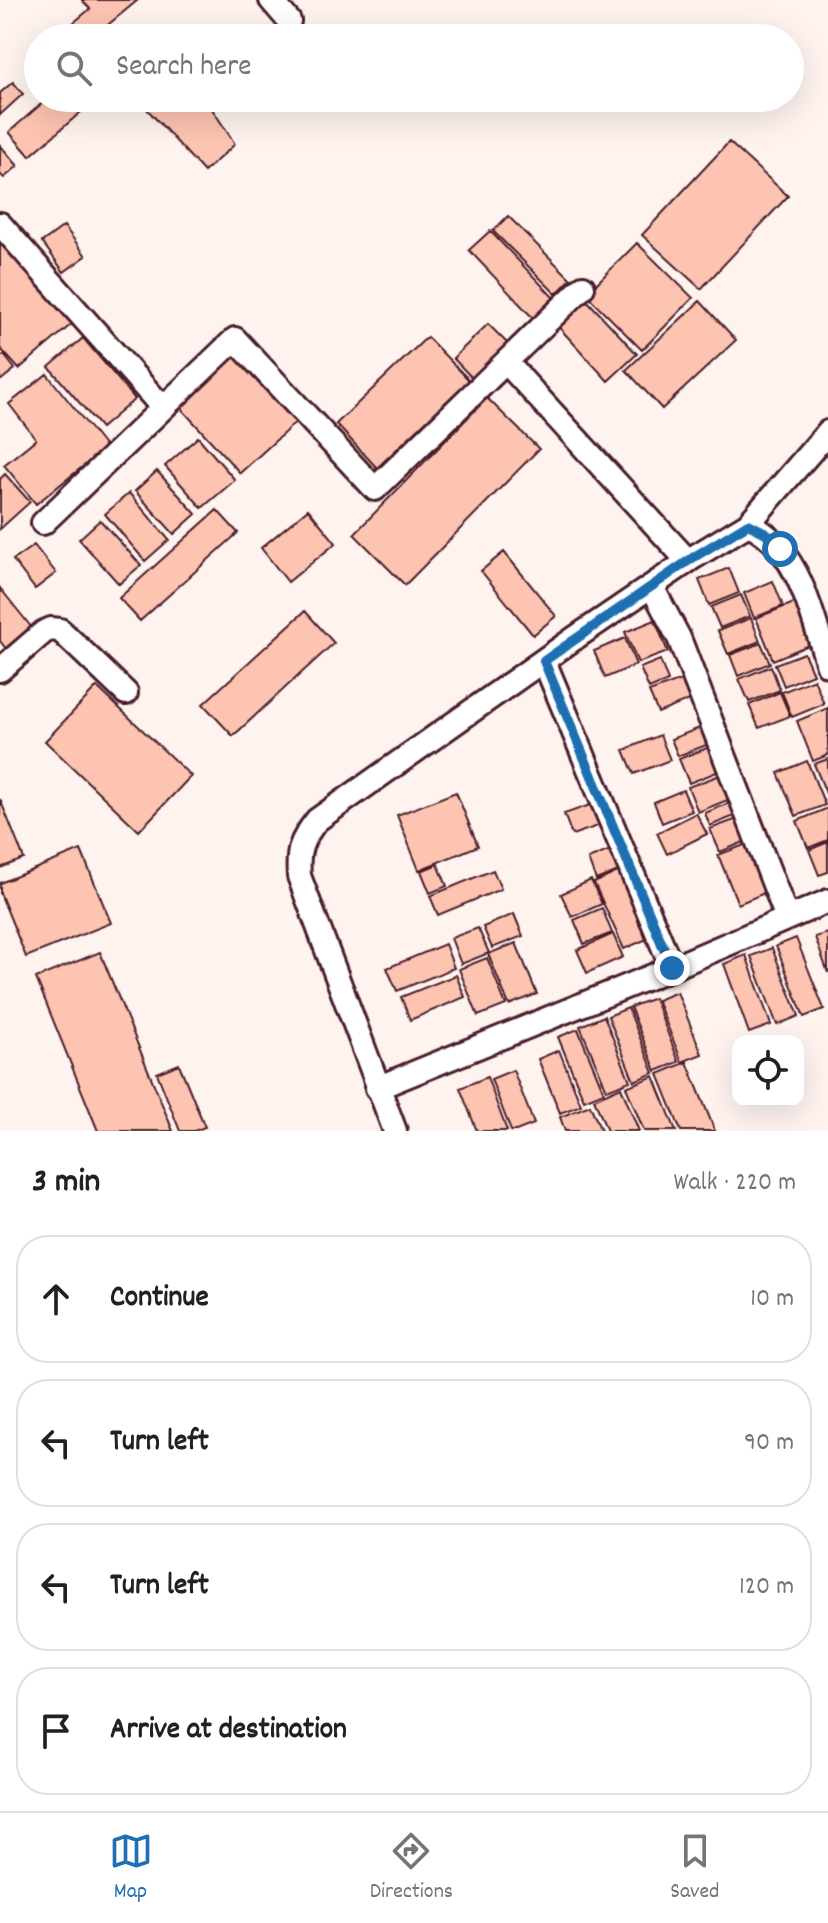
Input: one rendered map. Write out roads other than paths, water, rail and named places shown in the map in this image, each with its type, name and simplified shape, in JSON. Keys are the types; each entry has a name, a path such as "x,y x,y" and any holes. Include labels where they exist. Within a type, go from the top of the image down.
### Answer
{"street":[{"path":"271,0 289,21"},
{"path":"0,224 163,408"},
{"path":"43,523 235,339 375,489 583,287"},
{"path":"506,362 688,561"},
{"path":"395,1131 299,876 298,856 304,836 334,806 688,561 748,524 828,432"},
{"path":"748,524 773,539 794,571 828,665"},
{"path":"652,587 679,638 787,918"},
{"path":"0,670 44,632 60,630 126,693"},
{"path":"544,661 672,968"},
{"path":"377,1088 828,901"}]}
